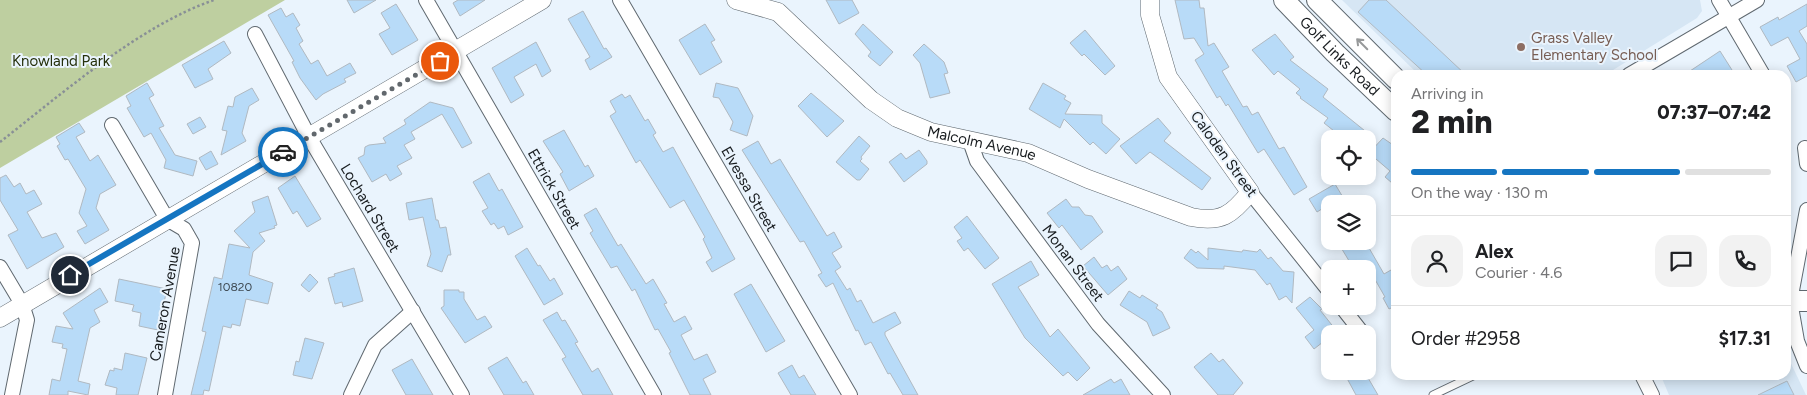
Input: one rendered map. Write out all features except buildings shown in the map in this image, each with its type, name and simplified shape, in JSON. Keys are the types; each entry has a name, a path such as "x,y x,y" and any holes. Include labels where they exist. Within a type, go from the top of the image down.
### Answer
{"main road":[{"name":"Golf Links Road","path":"1284,0 1335,53 1391,106"},
{"name":"Golf Links Road","path":"1318,0 1391,73"}],"street":[{"name":"Ettrick Street","path":"426,0 654,395"},
{"path":"0,318 167,219 457,52 542,0"},
{"name":"Elvessa Street","path":"620,0 850,395"},
{"name":"Malcolm Avenue","path":"736,0 780,6 871,100 897,118 931,132 1028,153 1142,200 1191,217 1209,220 1226,216 1240,205 1250,192"},
{"name":"Caloden Street","path":"1150,0 1150,16 1168,78 1250,192 1321,281"},
{"path":"1719,0 1760,70"},
{"path":"1638,70 1757,0"},
{"name":"Lochard Street","path":"255,34 309,137 462,395"},
{"name":"Cameron Avenue","path":"112,125 167,219 184,229 192,243 165,395"},
{"name":"Monan Street","path":"970,141 977,161 1098,324 1163,395"},
{"path":"1805,148 1807,164"},
{"path":"1807,210 1792,300 1797,341 1807,366"},
{"path":"0,267 22,304 28,320 12,395"},
{"path":"351,395 375,345 412,311"},
{"path":"1348,315 1356,325"},
{"path":"1644,380 1652,395"}],"lane":[{"path":"1433,395 1464,380"}],"path":[{"path":"0,142 77,83 166,20 214,0"}],"shaded area":[{"name":"Grass Valley Elementary School","path":"1342,0 1700,0 1702,11 1697,18 1613,70 1414,70"},
{"path":"1791,364 1806,395 1669,395 1663,380 1791,380"}],"green space":[{"name":"Knowland Park","path":"0,0 285,0 0,168"}],"way so far":[{"path":"283,152 440,61"}],"place":[{"name":"Grass Valley Elementary School","path":"1521,47"}],"route":[{"path":"70,275 283,152"}]}
